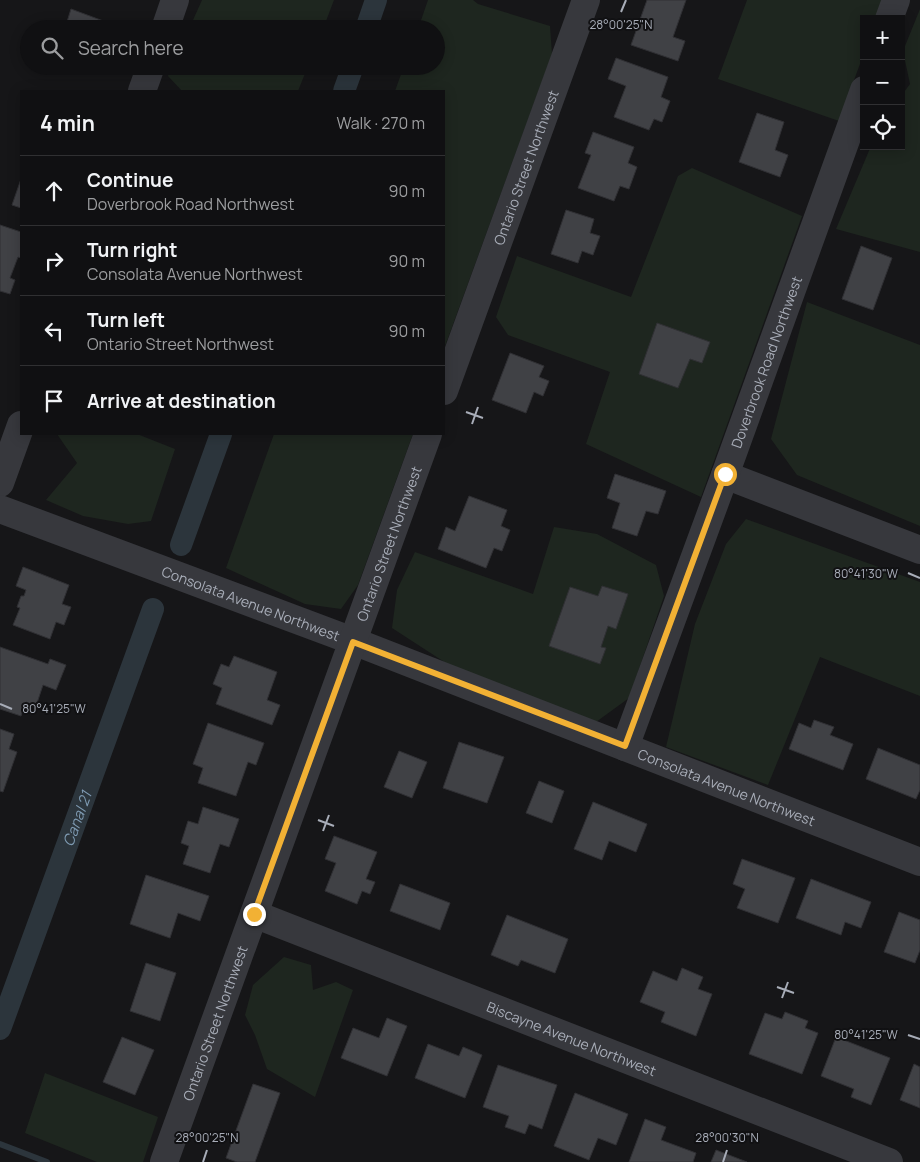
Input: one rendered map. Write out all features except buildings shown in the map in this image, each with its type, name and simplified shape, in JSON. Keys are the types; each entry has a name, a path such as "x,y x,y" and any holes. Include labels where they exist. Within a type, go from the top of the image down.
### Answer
{"street":[{"path":"168,20 175,0"},
{"name":"Ontario Street Northwest","path":"445,388 586,0"},
{"path":"891,15 896,0"},
{"path":"142,90 148,75"},
{"name":"Doverbrook Road Northwest","path":"625,746 860,101"},
{"path":"0,483 20,428"},
{"name":"Ontario Street Northwest","path":"164,1162 428,435"},
{"path":"725,474 920,550"},
{"name":"Consolata Avenue Northwest","path":"0,509 625,746 920,862"},
{"name":"Biscayne Avenue Northwest","path":"254,914 889,1162"}],"shaded area":[{"path":"202,0 334,0 326,20 193,20"},
{"path":"428,0 473,0 478,4 550,26 552,54 445,346 445,90 395,90 401,75 445,75 445,20 421,20"},
{"path":"747,0 883,0 877,15 860,15 860,64 839,121 718,79"},
{"path":"920,9 920,252 836,229 869,150 905,150 905,91 910,84 905,60 905,46"},
{"path":"304,75 298,90 181,90 168,76"},
{"path":"692,168 802,216 701,497 586,444 610,372 508,335 496,317 517,256 631,297 678,176"},
{"path":"807,302 920,345 920,526 797,475 771,439"},
{"path":"58,435 140,435 175,449 151,521 128,524 83,516 46,500 77,463"},
{"path":"274,435 413,435 358,585 341,609 305,604 226,568"},
{"path":"746,519 920,582 920,696 820,657 768,785 666,747 695,624 726,544"},
{"path":"554,527 597,534 656,565 664,596 629,698 596,722 449,665 392,628 397,590 415,552 533,594"},
{"path":"284,957 311,965 313,990 336,982 353,990 315,1097 267,1069 255,1035 245,1015 253,985"},
{"path":"45,1073 158,1117 143,1162 97,1162 25,1133"}],"waterway":[{"name":"Canal 21","path":"369,20 376,0"},
{"name":"Canal 21","path":"344,90 350,75"},
{"name":"Canal 21","path":"181,545 221,435"},
{"name":"Canal 21","path":"0,1029 153,609"},
{"path":"0,1144 47,1162"}],"route":[{"path":"254,914 353,642 625,746 725,474"}]}
